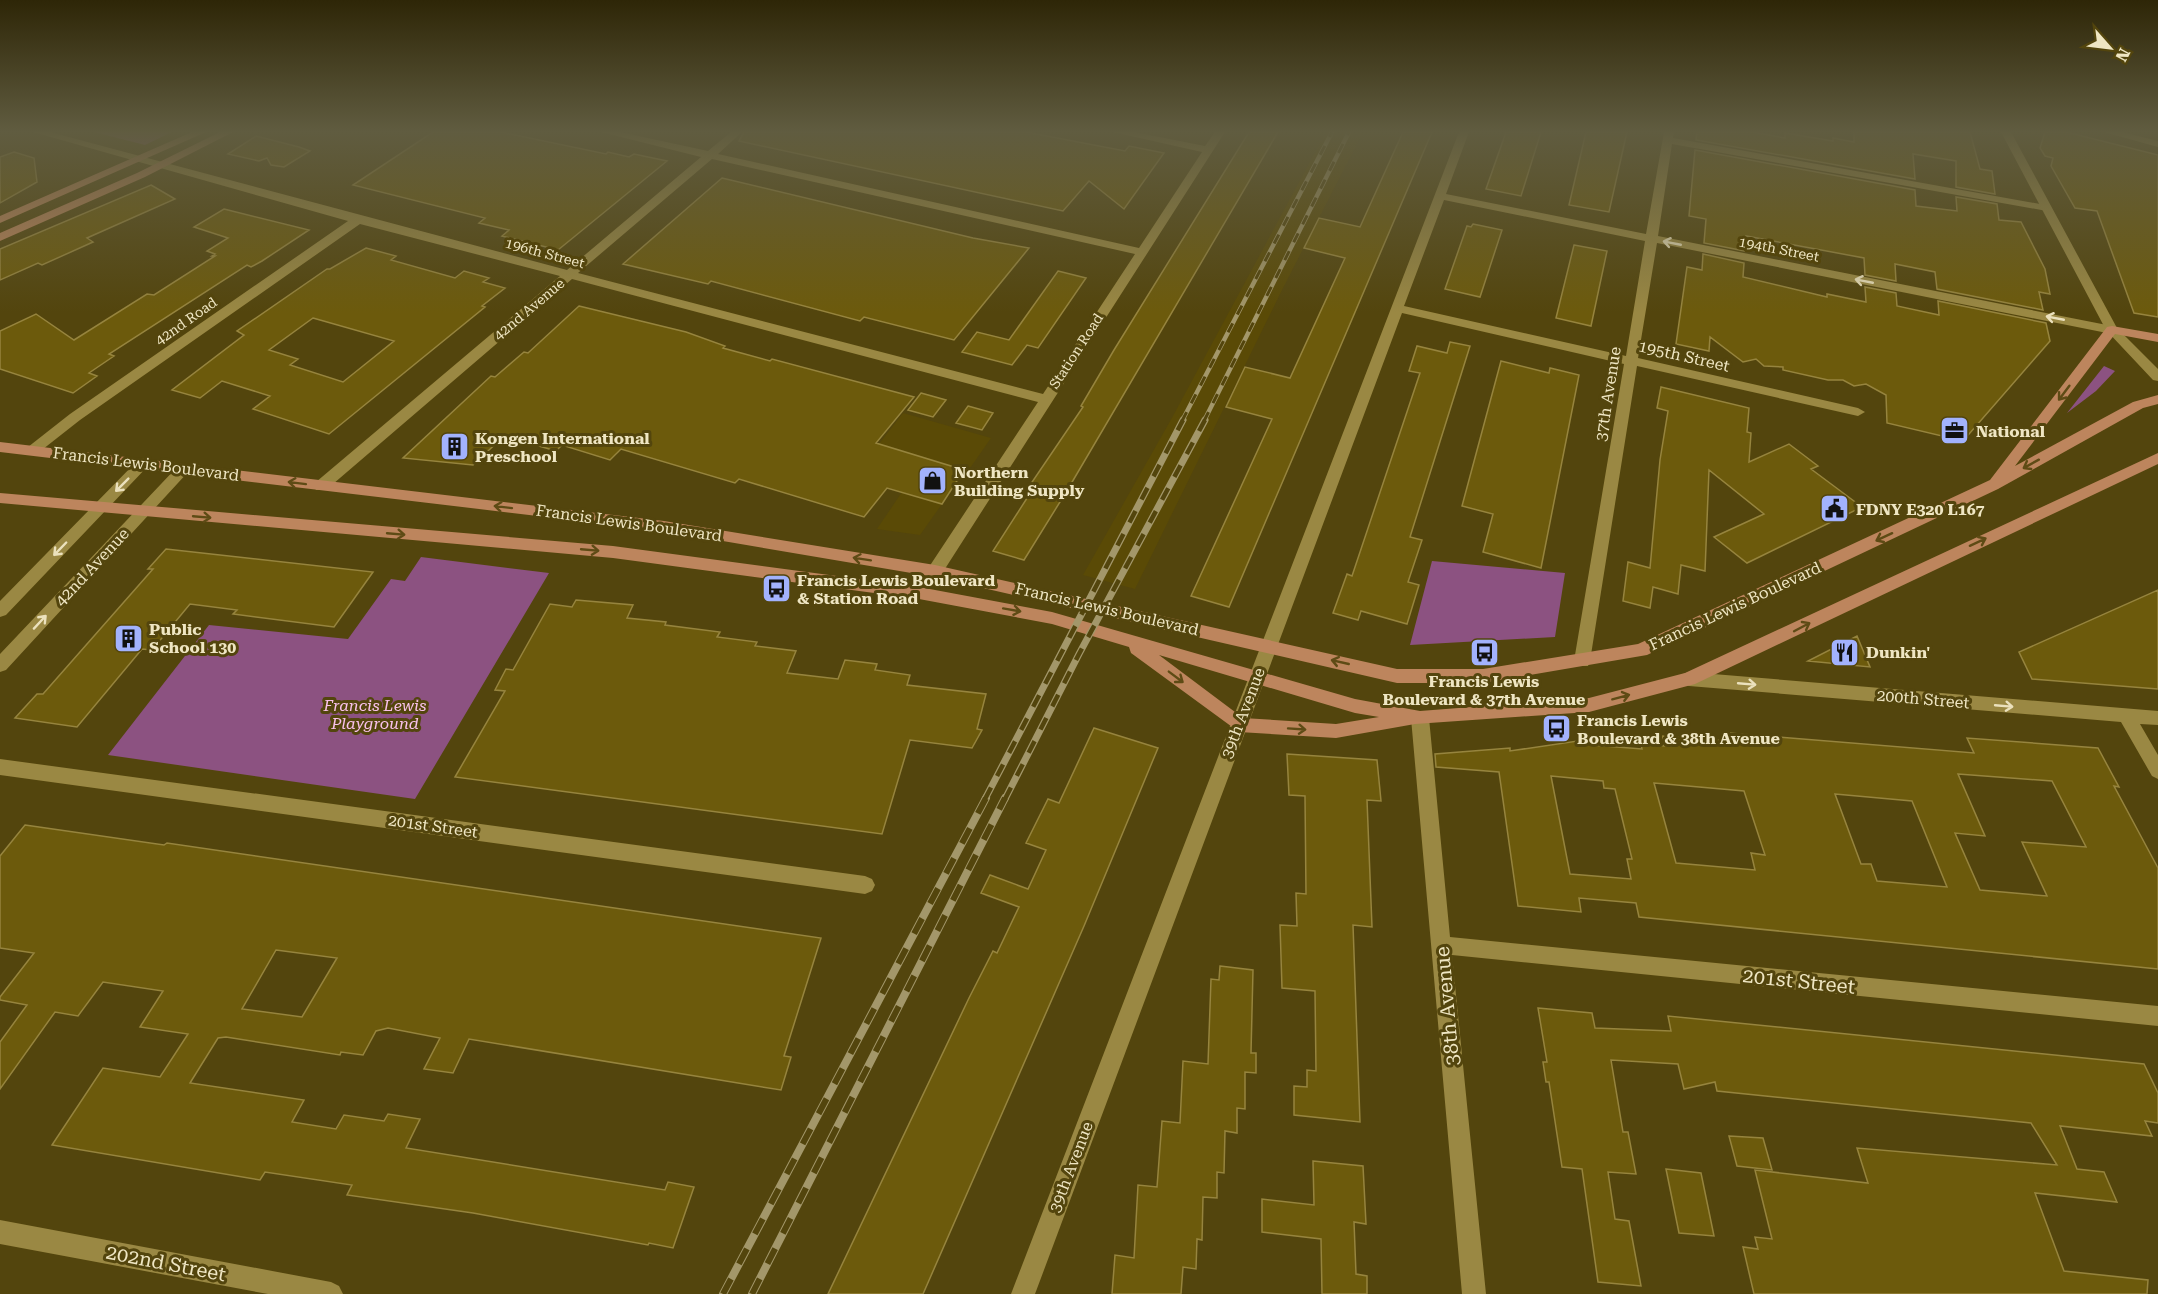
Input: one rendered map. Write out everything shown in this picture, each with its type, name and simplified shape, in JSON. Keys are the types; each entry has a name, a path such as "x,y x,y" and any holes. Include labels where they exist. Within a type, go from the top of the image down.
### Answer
{"main road":[{"path":"0,220 65,192"},
{"path":"0,237 101,192"},
{"path":"1993,485 2112,330 2158,338"},
{"name":"Francis Lewis Boulevard","path":"0,447 664,526 935,571 1397,676 1483,676 1641,650 1993,485 2138,405 2158,399"},
{"name":"Francis Lewis Boulevard","path":"0,498 613,552 919,593 1052,618 1355,706 1420,718 1589,705 1689,679 2158,458"},
{"path":"1129,642 1239,725 1336,731 1420,718"}],"street":[{"name":"196th Street","path":"258,192 1045,399"},
{"name":"42nd Avenue","path":"321,486 667,192"},
{"path":"877,192 1142,252"},
{"name":"Station Road","path":"935,571 1181,192"},
{"name":"39th Avenue","path":"1023,1294 1440,192"},
{"name":"37th Avenue","path":"1582,661 1659,192"},
{"path":"1969,192 2047,207"},
{"path":"2039,192 2112,330 2158,377"},
{"name":"194th Street","path":"1439,196 2112,330"},
{"name":"42nd Road","path":"33,450 75,417 357,219"},
{"name":"195th Street","path":"1396,308 1858,412"},
{"path":"0,611 143,464"},
{"name":"42nd Avenue","path":"0,665 184,468"},
{"name":"200th Street","path":"1689,679 2158,718"},
{"path":"2127,716 2158,771"},
{"name":"38th Avenue","path":"1420,718 1474,1294"},
{"name":"201st Street","path":"0,767 865,885"},
{"name":"201st Street","path":"1441,945 2158,1016"},
{"name":"202nd Street","path":"0,1232 331,1294"}],"shaded area":[{"path":"1293,192 1332,192 1135,589 1083,575 1173,416"},
{"path":"903,413 991,438 968,471 879,444"},
{"path":"902,492 942,504 920,535 877,529"}],"green space":[{"path":"2104,366 2115,371 2096,391 2067,413"},
{"name":"Francis Lewis Playground","path":"421,557 549,573 415,799 108,755 209,625 348,639 391,579 405,581"},
{"path":"1432,561 1565,573 1555,637 1410,645"}],"building":[{"path":"0,192 19,192 0,203"},
{"path":"134,192 164,192 175,199 87,238 93,242 42,265 38,263 0,280 0,249"},
{"path":"383,192 629,192 558,250 502,236 509,230 479,223 485,218"},
{"path":"705,192 782,192 973,238 1029,248 954,340 864,317 860,321 711,281 708,284 623,264"},
{"path":"977,192 1079,192 1063,211"},
{"path":"1103,192 1136,192 1124,209"},
{"path":"1212,192 1242,192 1024,560 993,551 1031,492 1026,491 1083,407 1081,406"},
{"path":"1376,192 1406,192 1229,607 1191,596 1272,419 1226,407 1245,367 1290,378 1345,258 1304,248 1319,218 1360,227"},
{"path":"1503,192 1522,192 1521,196"},
{"path":"1572,192 1613,192 1609,212 1569,205"},
{"path":"1691,192 1915,192 1916,206 1957,211 1956,197 1997,204 1999,220 2021,222 2045,269 2050,294 2039,292 2043,310 1937,289 1935,272 1895,264 1896,281 1865,275 1864,258 1746,236 1745,251 1704,243 1706,219 1689,216"},
{"path":"2066,192 2158,192 2158,317 2134,313 2097,211 2075,208"},
{"path":"224,209 309,230 262,261 251,267 247,265 109,354 114,356 89,373 97,376 73,393 0,369 0,331 36,314 74,340 147,294 154,295 215,256 207,251 228,238 194,227"},
{"path":"1473,224 1502,230 1480,297 1445,289 1467,226 1471,227"},
{"path":"1574,245 1607,251 1591,326 1556,318"},
{"path":"366,248 396,256 391,260 455,278 464,271 489,278 483,282 505,288 482,306 485,307 329,434 253,409 270,396 222,381 200,398 172,390 244,335 237,331 330,269","holes":["313,318 394,341 343,382 290,365 298,359 269,350"]},
{"path":"1703,254 1744,263 1743,277 1827,297 1827,294 1866,302 1865,287 1896,293 1897,306 1939,315 1938,301 2046,323 2050,341 1963,441 1887,423 1886,395 1866,384 1854,386 1843,380 1828,380 1783,370 1783,367 1764,366 1756,359 1743,362 1710,337 1709,351 1676,344 1687,267 1702,270"},
{"path":"1058,271 1086,278 1038,348 1027,345 1012,365 962,352 977,332 1009,340"},
{"path":"579,306 686,332 725,346 723,348 770,361 772,359 914,397 876,443 964,470 942,504 887,488 864,517 739,479 735,483 621,449 610,460 562,445 556,451 504,436 473,465 403,458 491,376 495,377 524,352 528,353"},
{"path":"1450,342 1470,346 1410,537 1422,540 1408,582 1419,585 1407,624 1361,611 1358,620 1333,613 1347,574 1352,576 1420,373 1409,371 1417,346 1447,353"},
{"path":"1501,361 1549,373 1550,368 1579,375 1541,568 1483,552 1493,514 1462,506"},
{"path":"1661,387 1749,408 1747,432 1751,433 1749,462 1789,444 1818,466 1811,469 1862,507 1747,563 1714,537 1764,514 1709,470 1705,571 1681,565 1678,594 1653,587 1650,608 1623,601 1628,562 1650,568 1660,460 1668,411 1657,408"},
{"path":"921,393 946,400 933,417 908,410"},
{"path":"968,406 993,413 982,430 956,423"},
{"name":"Public School 130","path":"166,549 373,572 334,627 233,614 237,610 190,604 152,650 142,649 77,727 15,718 37,694 43,694 153,569 148,569"},
{"path":"2158,590 2158,689 2032,679 2019,652"},
{"path":"576,600 633,605 627,618 666,622 665,625 720,632 717,637 757,642 755,646 796,651 787,673 838,679 845,660 877,664 875,670 910,675 907,685 986,694 977,729 982,730 972,748 910,740 882,834 455,777 505,691 495,690 506,669 513,670 550,604 572,607"},
{"name":"Dunkin'","path":"1857,636 1870,667 1808,661"},
{"path":"1094,728 1158,748 1084,926 923,1294 828,1294 969,998 993,951 997,953 1019,907 981,893 990,875 1028,889 1046,850 1026,843 1048,799 1059,803"},
{"path":"1728,733 1974,753 1967,738 2098,748 2119,787 2114,786 2158,868 2158,969 1639,917 1636,903 1579,898 1581,912 1518,906 1499,772 1436,767 1435,754 1510,748 1510,751 1591,739 1592,745 1642,749 1641,744 1664,746 1662,736 1730,741","holes":["1958,774 2052,781 2086,847 2022,842 2047,896 1980,890 1955,833 1985,836","1551,776 1603,781 1604,788 1615,789 1632,859 1627,859 1631,879 1570,874","1654,783 1744,791 1765,855 1751,853 1755,870 1676,863","1835,794 1912,801 1947,887 1877,881 1871,864 1861,864"]},
{"path":"1287,754 1377,760 1381,801 1367,800 1372,927 1353,925 1360,1122 1294,1115 1294,1086 1307,1087 1307,1070 1316,1071 1315,991 1282,988 1280,925 1297,926 1296,893 1306,894 1305,796 1289,795"},
{"path":"25,825 164,845 167,843 821,938 784,1056 791,1057 781,1090 469,1039 453,1073 424,1069 440,1038 388,1028 376,1031 363,1055 341,1052 340,1055 226,1037 218,1038 190,1083 304,1100 292,1122 336,1129 344,1115 384,1121 388,1114 420,1119 406,1148 665,1190 668,1182 694,1187 673,1248 473,1213 347,1195 352,1185 265,1172 260,1180 52,1145 103,1068 160,1077 188,1034 140,1027 163,991 103,982 78,1016 55,1012 0,1089 0,1042 27,1005 0,1000 0,997 34,953 0,948 0,856","holes":["276,950 337,958 302,1017 242,1009"]},
{"path":"1220,966 1253,970 1251,1053 1256,1053 1256,1073 1245,1072 1245,1109 1237,1108 1237,1133 1225,1131 1224,1173 1217,1172 1217,1198 1203,1197 1202,1240 1197,1239 1196,1269 1183,1267 1181,1294 1112,1294 1115,1255 1134,1258 1138,1185 1157,1187 1162,1121 1180,1123 1183,1061 1208,1064 1211,979 1219,980"},
{"path":"1538,1008 1592,1013 1595,1028 1671,1031 1668,1016 2144,1064 2158,1093 2158,1123 2145,1121 2152,1136 2060,1126 2077,1169 2104,1172 2117,1202 2035,1193 2064,1271 2148,1280 2147,1294 1754,1294 1743,1247 1758,1249 1755,1237 1772,1239 1755,1170 1868,1183 1857,1148 2057,1165 2031,1123 1717,1091 1715,1082 1684,1089 1678,1064 1611,1060 1623,1132 1628,1132 1636,1174 1608,1172 1615,1219 1629,1221 1641,1286 1598,1282 1582,1169 1562,1167 1549,1082 1546,1082 1543,1062 1547,1062"},
{"path":"1729,1136 1763,1138 1772,1170 1737,1166"},
{"path":"1313,1161 1363,1166 1366,1224 1354,1222 1356,1274 1367,1276 1367,1294 1322,1294 1321,1239 1262,1232 1262,1199 1314,1205"},
{"path":"1666,1169 1701,1173 1714,1236 1679,1233"}],"railway":[{"path":"1182,421 1301,192"},
{"path":"1204,421 1319,192"},
{"path":"985,799 1183,420"},
{"path":"1005,799 1079,654 1205,420"},
{"path":"723,1294 986,798"},
{"path":"752,1294 1005,798"}],"place":[{"name":"National","path":"1955,431"},
{"name":"Kongen International Preschool","path":"454,447"},
{"name":"Northern Building Supply","path":"933,481"},
{"name":"FDNY E320 L167","path":"1835,509"},
{"name":"Francis Lewis Boulevard & Station Road","path":"776,589"},
{"name":"Public School 130","path":"128,638"},
{"name":"Dunkin'","path":"1845,652"},
{"name":"Francis Lewis Boulevard & 37th Avenue","path":"1484,653"},
{"name":"Francis Lewis Boulevard & 38th Avenue","path":"1556,729"}]}
